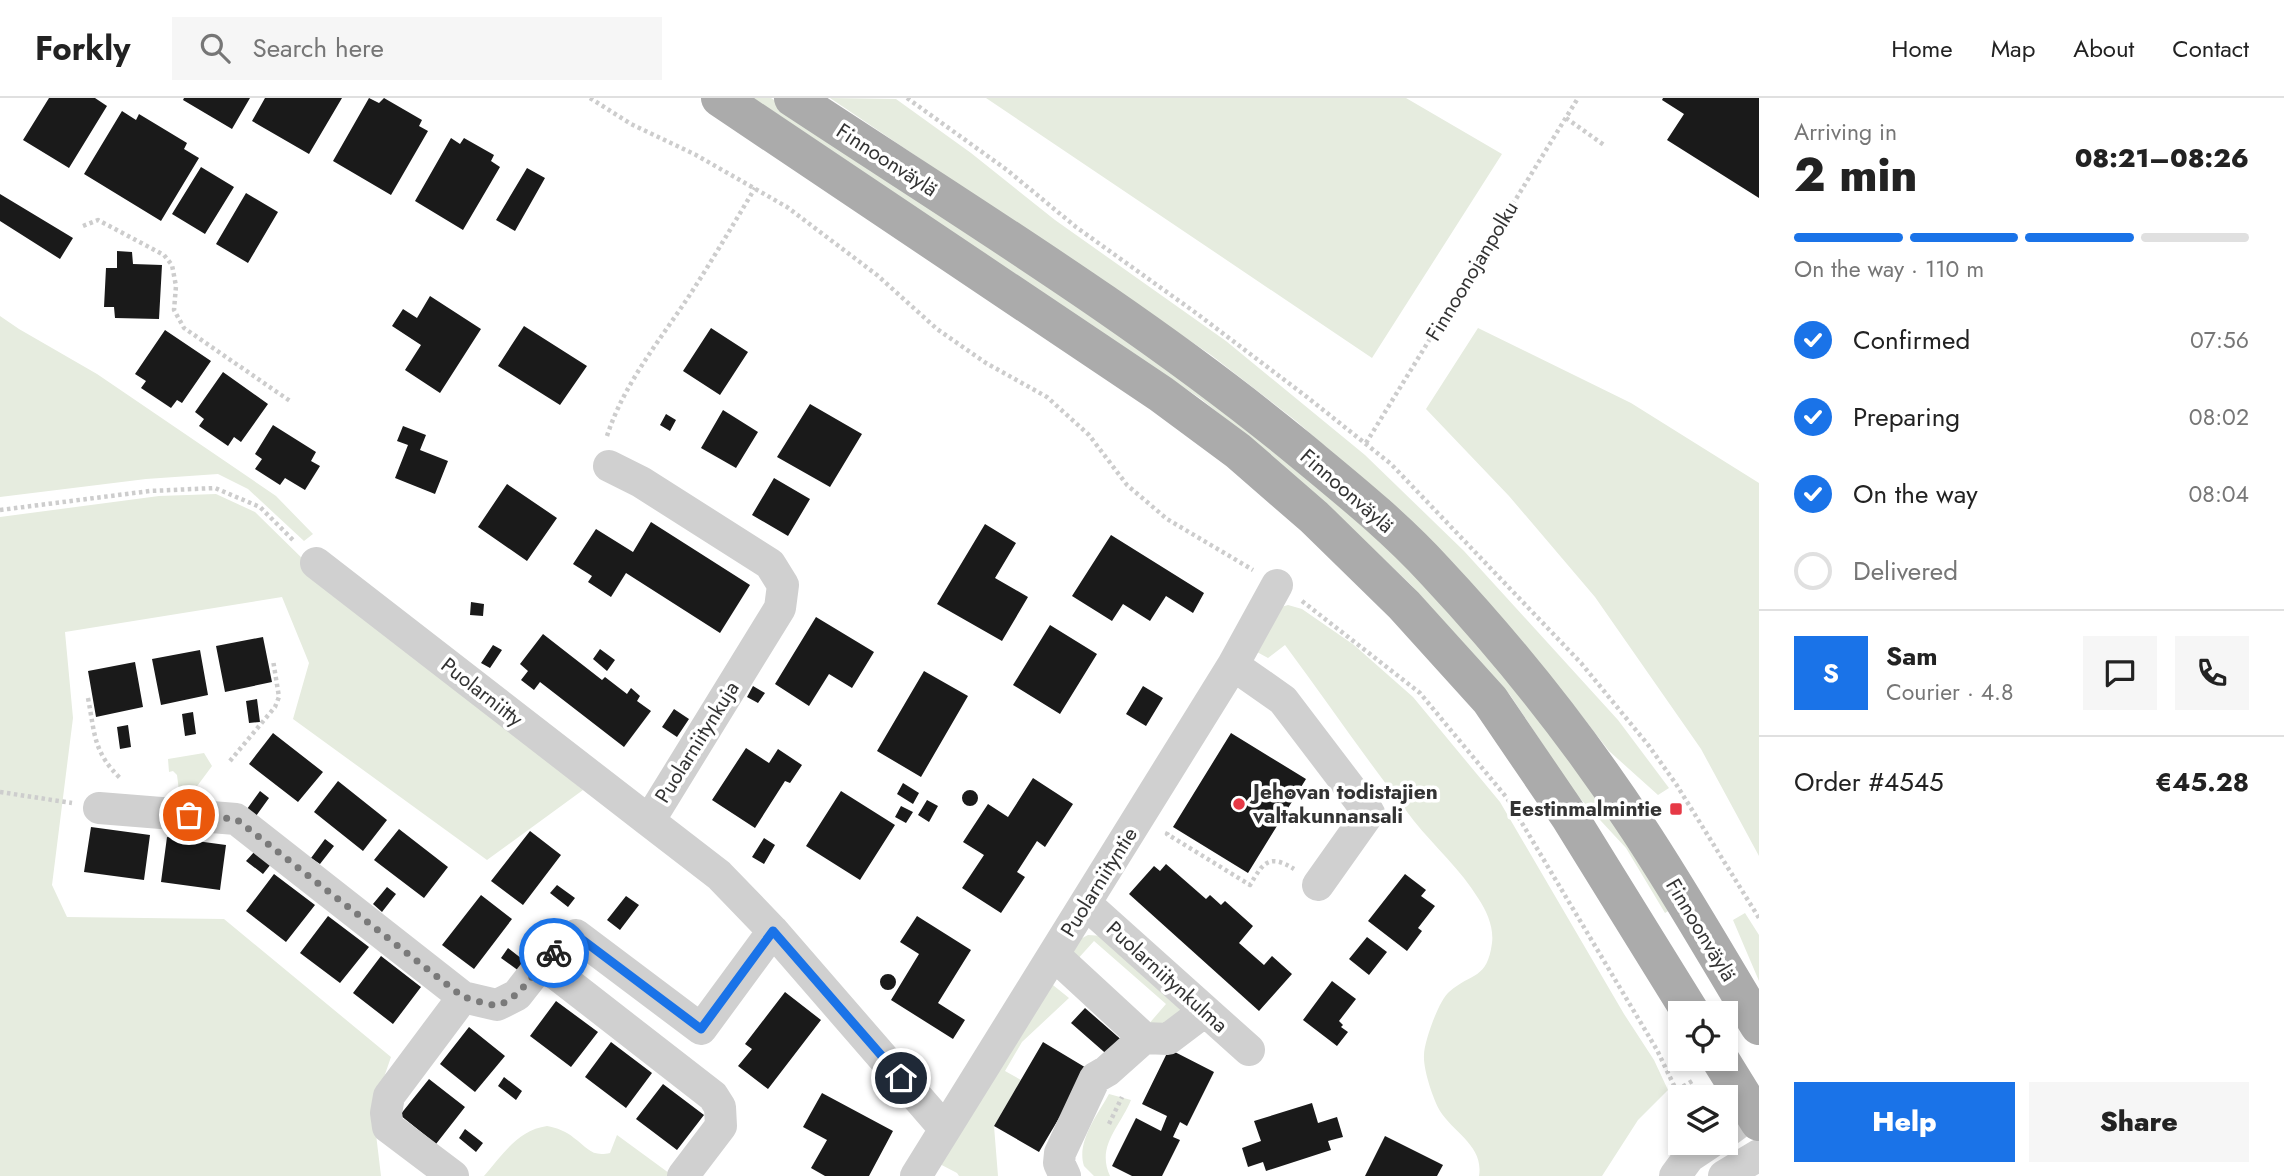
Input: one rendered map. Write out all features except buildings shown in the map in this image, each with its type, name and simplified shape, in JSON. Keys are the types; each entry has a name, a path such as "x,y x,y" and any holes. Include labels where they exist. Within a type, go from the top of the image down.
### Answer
{"main road":[{"name":"Finnoonväylä","path":"720,98 1161,394 1238,451 1314,517 1404,605 1490,700 1569,816 1684,1001"},
{"name":"Finnoonväylä","path":"793,98 1183,359 1260,417 1355,495 1434,570 1519,667 1604,777 1640,830 1759,1026"},
{"path":"1726,1071 1749,1118"}],"street":[{"name":"Puolarniitynkuja","path":"609,466 640,482 770,565 783,585 780,608 649,821 719,875 773,931 944,1128"},
{"name":"Puolarniitty","path":"316,562 649,821"},
{"name":"Puolarniityntie","path":"916,1176 1233,665 1277,585"},
{"path":"1233,665 1283,700 1369,813 1318,885"},
{"path":"99,808 236,819 463,997 497,1005 517,995 542,963 576,935 701,1029 773,931"},
{"name":"Puolarniitynkulma","path":"1086,904 1249,1050"},
{"path":"1054,955 1144,1038 1168,1039 1205,1011"},
{"path":"542,963 713,1096 720,1107 721,1126 683,1176"},
{"path":"453,1176 388,1127 386,1113 389,1096 463,997"},
{"path":"1065,1176 1059,1163 1060,1153 1095,1078 1107,1071 1144,1038"},
{"path":"1675,1176 1692,1155"},
{"path":"1724,1176 1759,1156"}],"path":[{"path":"590,98 631,124 787,207 877,275 937,329 986,363 1047,397 1089,435 1127,485 1167,519 1312,607 1420,693 1507,798 1657,1050 1674,1085"},
{"name":"Finnoonojanpolku","path":"1365,443 1578,98"},
{"path":"1566,118 1604,145"},
{"path":"609,466 603,448 612,421 644,361 691,293 755,188"},
{"path":"83,226 98,220 164,255 172,265 176,286 174,310 184,328 290,401"},
{"path":"0,510 150,491 215,488 260,507 316,562"},
{"path":"230,761 275,708 279,697 273,660"},
{"path":"88,698 103,760 155,812"},
{"path":"0,792 99,808"},
{"path":"1172,824 1167,834 1250,885 1266,863 1281,860 1318,885"}],"shaded area":[{"path":"753,98 771,98 1133,342 1273,443 1431,587 1519,688 1675,907 1665,913 1626,848 1575,793 1510,695 1411,585 1264,450 1201,399"},
{"path":"830,98 896,99 971,153 1055,220 1226,341 1365,455 1464,551 1618,720 1669,788 1658,795 1609,751 1571,702 1397,509 1296,421 1211,355"},
{"path":"986,98 1406,98 1502,154 1372,358"},
{"path":"0,316 97,374 276,496 313,534 304,541 248,489 218,474 146,479 0,497"},
{"path":"1478,328 1631,403 1759,483 1759,856 1701,749 1595,597 1509,496 1426,409"},
{"path":"216,494 255,512 309,565 583,790 487,860 293,719 309,663 282,597 65,632 73,718 52,885 67,917 224,919 391,1057 373,1109 381,1176 0,1176 0,517 159,496"},
{"path":"1288,605 1302,609 1354,645 1413,697 1500,802 1624,1014 1654,1060 1668,1090 1638,1120 1602,1176 1479,1176 1479,1165 1473,1148 1440,1111 1425,1068 1426,1041 1445,996 1477,974 1486,963 1492,943 1489,920 1471,888 1414,821 1285,645 1268,658 1257,652 1281,607"},
{"path":"204,753 212,766 195,789 179,791 177,775 173,771 169,772 168,759"},
{"path":"1745,913 1759,935 1759,981 1733,920"},
{"path":"1088,935 1103,936 1183,1010 1180,1023 1147,1026 1166,1004 1094,941 1075,962 1069,945"},
{"path":"1043,977 1069,998 1022,1042 1005,1071 1021,1080 994,1126 998,1176 959,1176 934,1161"},
{"path":"1109,1094 1131,1100 1108,1146 1106,1165 1110,1176 1094,1176 1084,1166 1083,1147 1089,1128"},
{"path":"547,1126 565,1132 598,1154 610,1153 617,1135 673,1176 484,1176 519,1138 537,1128"}],"way so far":[{"path":"189,815 236,819 463,997 497,1005 517,995 542,963 554,953"}],"place":[{"name":"Jehovan todistajien valtakunnansali","path":"1239,804"},
{"name":"Eestinmalmintie","path":"1676,809"}],"route":[{"path":"554,953 576,935 701,1029 773,931 901,1078"}]}
